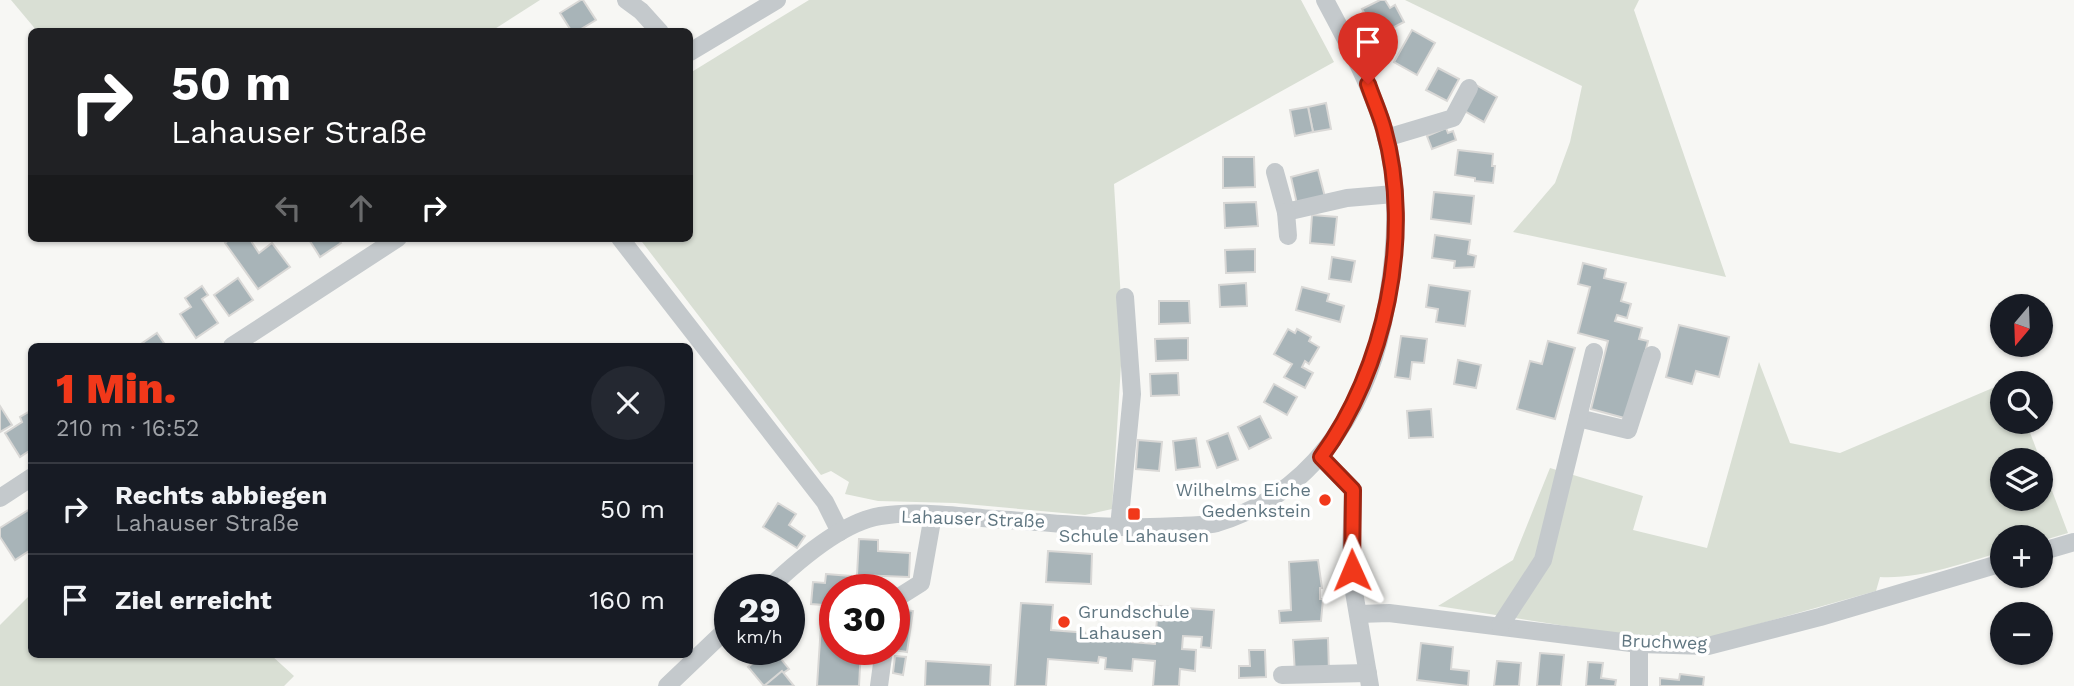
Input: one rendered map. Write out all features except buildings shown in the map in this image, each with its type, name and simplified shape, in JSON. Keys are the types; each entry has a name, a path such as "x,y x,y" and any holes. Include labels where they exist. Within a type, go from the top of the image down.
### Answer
{"street":[{"path":"626,0 656,28"},
{"path":"693,50 777,0"},
{"name":"Lahauser Straße","path":"783,574 840,532 878,516 933,515 1154,528 1216,523 1287,489 1321,457 1339,433 1358,395 1381,332 1391,285 1395,222 1386,138 1368,84 1325,0"},
{"path":"1386,138 1453,118 1469,88"},
{"path":"1275,172 1286,212 1288,236"},
{"path":"1286,212 1347,198 1394,194"},
{"path":"237,343 392,242"},
{"path":"623,242 825,502 840,532"},
{"path":"1119,527 1132,394 1125,297"},
{"path":"1500,626 1543,560 1594,352"},
{"path":"1578,418 1628,430 1652,355"},
{"path":"1282,675 1369,679 1353,586 1353,490 1321,457"},
{"path":"0,498 28,480"},
{"path":"910,590 921,583 933,515"},
{"path":"2053,548 2074,542"},
{"name":"Bruchweg","path":"1359,614 1389,613 1639,644 1708,646 1820,617 1990,567"},
{"path":"667,686 714,641"},
{"path":"1639,644 1639,686"},
{"path":"879,686 882,665"}],"shaded area":[{"path":"11,0 540,0 496,28 34,28"},
{"path":"809,0 1301,0 1334,62 1114,184 1123,333 1112,509 1085,515 955,503 878,501 845,494 849,482 831,471 821,475 642,242 693,242 693,71"},
{"path":"1405,0 1639,0 1634,10 1726,277 1513,232 1555,183 1570,142 1582,86"},
{"path":"1759,362 1790,443 1840,453 1990,389 1990,434 2031,434 2036,448 1990,448 1990,511 2053,511 2053,493 2068,533 2053,537 2053,525 1990,525 1990,555 1927,573 1880,577 1876,591 1709,638 1643,638 1438,606 1513,560 1550,468 1643,496 1633,530 1707,548"},
{"path":"28,597 28,658 274,658 294,676 284,686 0,686 0,625"}],"place":[{"name":"Wilhelms Eiche Gedenkstein","path":"1325,500"},
{"name":"Schule Lahausen","path":"1134,514"},
{"name":"Grundschule Lahausen","path":"1064,622"}],"route":[{"path":"1352,570 1353,490 1321,457 1339,433 1369,370 1391,285 1395,222 1393,184 1384,131 1368,84"}]}
